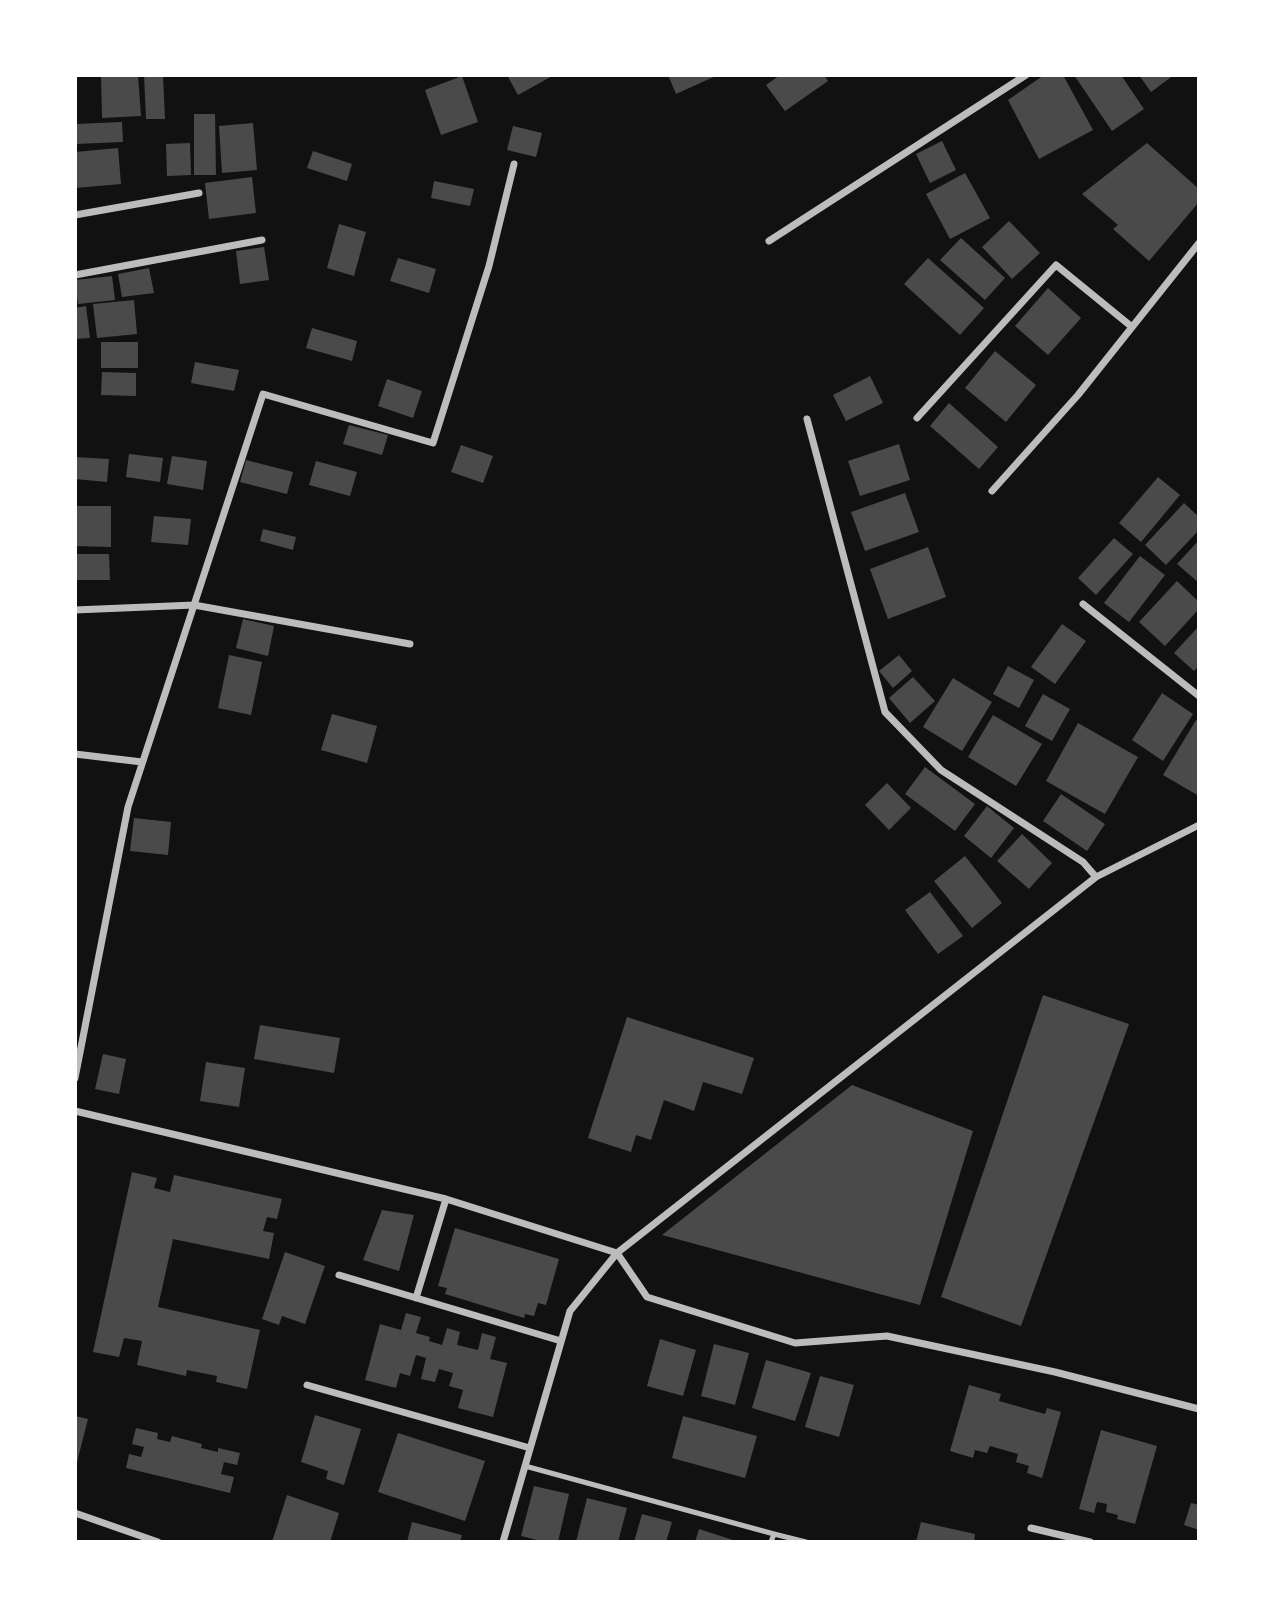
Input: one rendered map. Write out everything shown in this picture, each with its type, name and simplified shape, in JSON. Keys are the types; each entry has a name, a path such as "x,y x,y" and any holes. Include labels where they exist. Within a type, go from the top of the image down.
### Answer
{"street":[{"path":"769,241 1026,75"},
{"path":"75,1078 128,807 263,394 433,443 489,266 514,164"},
{"path":"75,215 199,193"},
{"path":"75,275 262,240"},
{"path":"992,491 1078,395 1199,243"},
{"path":"917,418 1056,265 1132,327"},
{"path":"807,419 885,712 941,770 1083,862 1096,877"},
{"path":"1083,604 1199,696"},
{"path":"75,610 194,605 410,644"},
{"path":"75,754 142,762"},
{"path":"503,1542 570,1311 617,1252 1096,877 1199,825"},
{"path":"75,1111 446,1199 617,1252 647,1297 795,1343 887,1336 1055,1372 1199,1409"},
{"path":"416,1298 446,1199"},
{"path":"339,1275 561,1341"},
{"path":"307,1385 530,1448"},
{"path":"75,1513 158,1542"},
{"path":"1031,1528 1090,1542"}],"lane":[{"path":"525,1466 806,1542"},
{"path":"771,1542 774,1534"}],"building":[{"path":"101,75 138,75 141,116 102,118"},
{"path":"144,75 163,75 165,119 146,119"},
{"path":"507,75 554,75 518,95"},
{"path":"668,75 718,75 676,94"},
{"path":"780,75 824,75 828,81 785,111 766,85"},
{"path":"1044,75 1063,75 1093,130 1039,159 1008,100"},
{"path":"1074,75 1121,75 1144,109 1112,131"},
{"path":"1139,75 1174,75 1151,92"},
{"path":"462,76 478,122 441,135 425,90"},
{"path":"194,114 215,114 216,175 194,175"},
{"path":"122,122 123,142 75,144 75,124"},
{"path":"253,123 257,170 222,173 219,126"},
{"path":"513,126 542,133 536,157 507,150"},
{"path":"942,141 956,170 930,183 916,154"},
{"path":"190,143 191,175 167,176 166,144"},
{"path":"1147,143 1199,189 1199,202 1149,261 1113,229 1118,225 1082,194"},
{"path":"118,148 121,184 75,188 75,152"},
{"path":"313,151 352,164 347,181 307,168"},
{"path":"965,173 990,218 950,239 926,194"},
{"path":"252,177 256,213 209,219 205,183"},
{"path":"434,181 474,189 470,206 431,198"},
{"path":"1009,221 1040,253 1012,279 982,247"},
{"path":"339,224 366,232 354,276 327,268"},
{"path":"961,238 1005,278 985,300 940,260"},
{"path":"264,247 269,280 240,284 236,251"},
{"path":"398,258 436,269 429,293 390,281"},
{"path":"928,258 984,308 960,335 904,284"},
{"path":"149,268 154,293 122,297 118,274"},
{"path":"112,276 115,300 78,304 75,280"},
{"path":"1048,288 1081,318 1048,355 1015,326"},
{"path":"134,300 137,334 97,338 93,304"},
{"path":"86,306 90,338 75,339 75,308"},
{"path":"312,328 357,341 352,361 306,348"},
{"path":"101,342 138,342 138,368 101,368"},
{"path":"995,351 1036,385 1006,422 965,388"},
{"path":"195,362 239,370 234,391 191,383"},
{"path":"102,372 136,373 136,396 101,395"},
{"path":"870,376 883,403 846,421 833,395"},
{"path":"387,379 422,391 413,418 378,406"},
{"path":"949,403 998,447 979,469 930,426"},
{"path":"349,425 388,435 382,455 343,444"},
{"path":"899,444 910,480 860,496 848,461"},
{"path":"461,445 493,456 483,483 451,472"},
{"path":"129,454 163,458 160,482 126,477"},
{"path":"172,456 207,461 203,490 167,484"},
{"path":"75,457 109,459 107,482 75,479"},
{"path":"246,460 293,472 287,494 240,482"},
{"path":"316,461 357,472 350,496 309,485"},
{"path":"1158,477 1180,495 1141,542 1119,523"},
{"path":"905,493 919,532 865,551 851,512"},
{"path":"1184,503 1199,517 1199,530 1166,565 1145,545"},
{"path":"75,506 111,506 111,547 75,546"},
{"path":"154,516 191,519 188,545 151,542"},
{"path":"263,529 296,537 293,550 260,541"},
{"path":"1114,538 1133,554 1096,595 1078,578"},
{"path":"1199,540 1199,583 1177,564"},
{"path":"928,547 946,597 888,619 870,569"},
{"path":"75,554 109,554 110,580 75,580"},
{"path":"1140,556 1165,575 1129,622 1104,603"},
{"path":"1177,581 1199,602 1199,609 1165,646 1139,622"},
{"path":"243,619 274,626 268,656 236,648"},
{"path":"1062,624 1086,641 1055,684 1031,667"},
{"path":"1199,626 1199,666 1194,671 1174,653"},
{"path":"229,655 262,662 251,715 218,708"},
{"path":"899,655 912,671 893,688 879,671"},
{"path":"1008,666 1034,680 1019,708 993,694"},
{"path":"913,677 935,701 910,723 889,698"},
{"path":"953,678 992,702 962,751 923,727"},
{"path":"1162,693 1193,714 1163,761 1132,740"},
{"path":"1043,694 1070,709 1052,741 1025,726"},
{"path":"332,714 377,726 367,763 321,750"},
{"path":"993,715 1042,744 1016,786 968,757"},
{"path":"1196,720 1199,721 1199,796 1163,775"},
{"path":"1078,723 1138,757 1105,814 1046,781"},
{"path":"925,767 975,804 955,831 905,794"},
{"path":"887,783 911,808 889,830 865,805"},
{"path":"1061,794 1105,824 1087,851 1043,821"},
{"path":"987,806 1014,828 991,858 964,836"},
{"path":"134,818 171,822 168,855 130,851"},
{"path":"1022,834 1052,863 1029,889 997,861"},
{"path":"965,856 1002,903 972,928 934,881"},
{"path":"930,892 963,936 938,954 905,910"},
{"path":"1043,995 1129,1024 1021,1326 941,1297"},
{"path":"627,1017 754,1058 742,1094 703,1082 694,1111 664,1100 651,1140 636,1135 631,1152 588,1138"},
{"path":"260,1025 340,1038 334,1073 254,1059"},
{"path":"103,1054 126,1059 119,1094 95,1089"},
{"path":"206,1062 245,1068 239,1107 200,1101"},
{"path":"852,1085 973,1131 920,1305 662,1235"},
{"path":"132,1172 157,1178 154,1188 170,1192 174,1175 282,1199 277,1219 267,1217 263,1231 274,1233 269,1259 173,1239 158,1307 260,1330 247,1389 216,1382 217,1376 187,1370 186,1376 137,1365 142,1341 124,1338 119,1357 93,1352"},
{"path":"382,1210 414,1215 399,1271 363,1260"},
{"path":"455,1228 559,1259 546,1305 538,1303 534,1316 525,1314 524,1318 445,1294 447,1288 438,1286"},
{"path":"285,1252 325,1266 305,1324 282,1316 279,1325 262,1319"},
{"path":"406,1313 421,1317 416,1333 430,1337 429,1341 442,1345 447,1328 460,1332 457,1345 478,1350 482,1333 496,1337 490,1359 507,1363 493,1417 458,1408 463,1390 449,1386 453,1373 439,1369 435,1382 421,1379 426,1358 416,1355 410,1376 400,1373 396,1388 365,1380 380,1324 401,1330"},
{"path":"660,1339 696,1350 683,1396 647,1386"},
{"path":"714,1344 749,1353 735,1405 701,1396"},
{"path":"766,1360 811,1373 795,1421 752,1408"},
{"path":"820,1376 854,1385 839,1437 805,1427"},
{"path":"969,1385 1001,1394 999,1401 1045,1414 1047,1408 1061,1412 1042,1478 1027,1473 1029,1466 1016,1462 1018,1454 990,1446 987,1453 975,1450 973,1458 950,1451"},
{"path":"315,1415 361,1429 344,1485 326,1479 328,1471 301,1462"},
{"path":"75,1416 88,1419 76,1466 75,1466"},
{"path":"683,1416 757,1436 745,1478 672,1458"},
{"path":"136,1428 158,1433 157,1439 170,1442 172,1436 202,1444 201,1448 218,1452 218,1448 240,1453 237,1465 224,1462 221,1474 234,1477 230,1493 126,1468 129,1454 141,1457 144,1447 132,1444"},
{"path":"1101,1430 1157,1446 1135,1524 1117,1519 1118,1515 1106,1512 1107,1504 1097,1502 1094,1513 1079,1509"},
{"path":"398,1433 485,1461 465,1521 378,1492"},
{"path":"534,1486 569,1494 558,1542 521,1536"},
{"path":"287,1495 339,1513 330,1542 272,1542"},
{"path":"587,1498 627,1508 618,1542 576,1542"},
{"path":"1191,1503 1199,1505 1199,1530 1184,1525"},
{"path":"642,1514 672,1522 666,1542 634,1542"},
{"path":"412,1522 462,1535 460,1542 407,1542"},
{"path":"921,1522 975,1534 974,1542 916,1542"},
{"path":"699,1529 733,1540 695,1542"}]}
